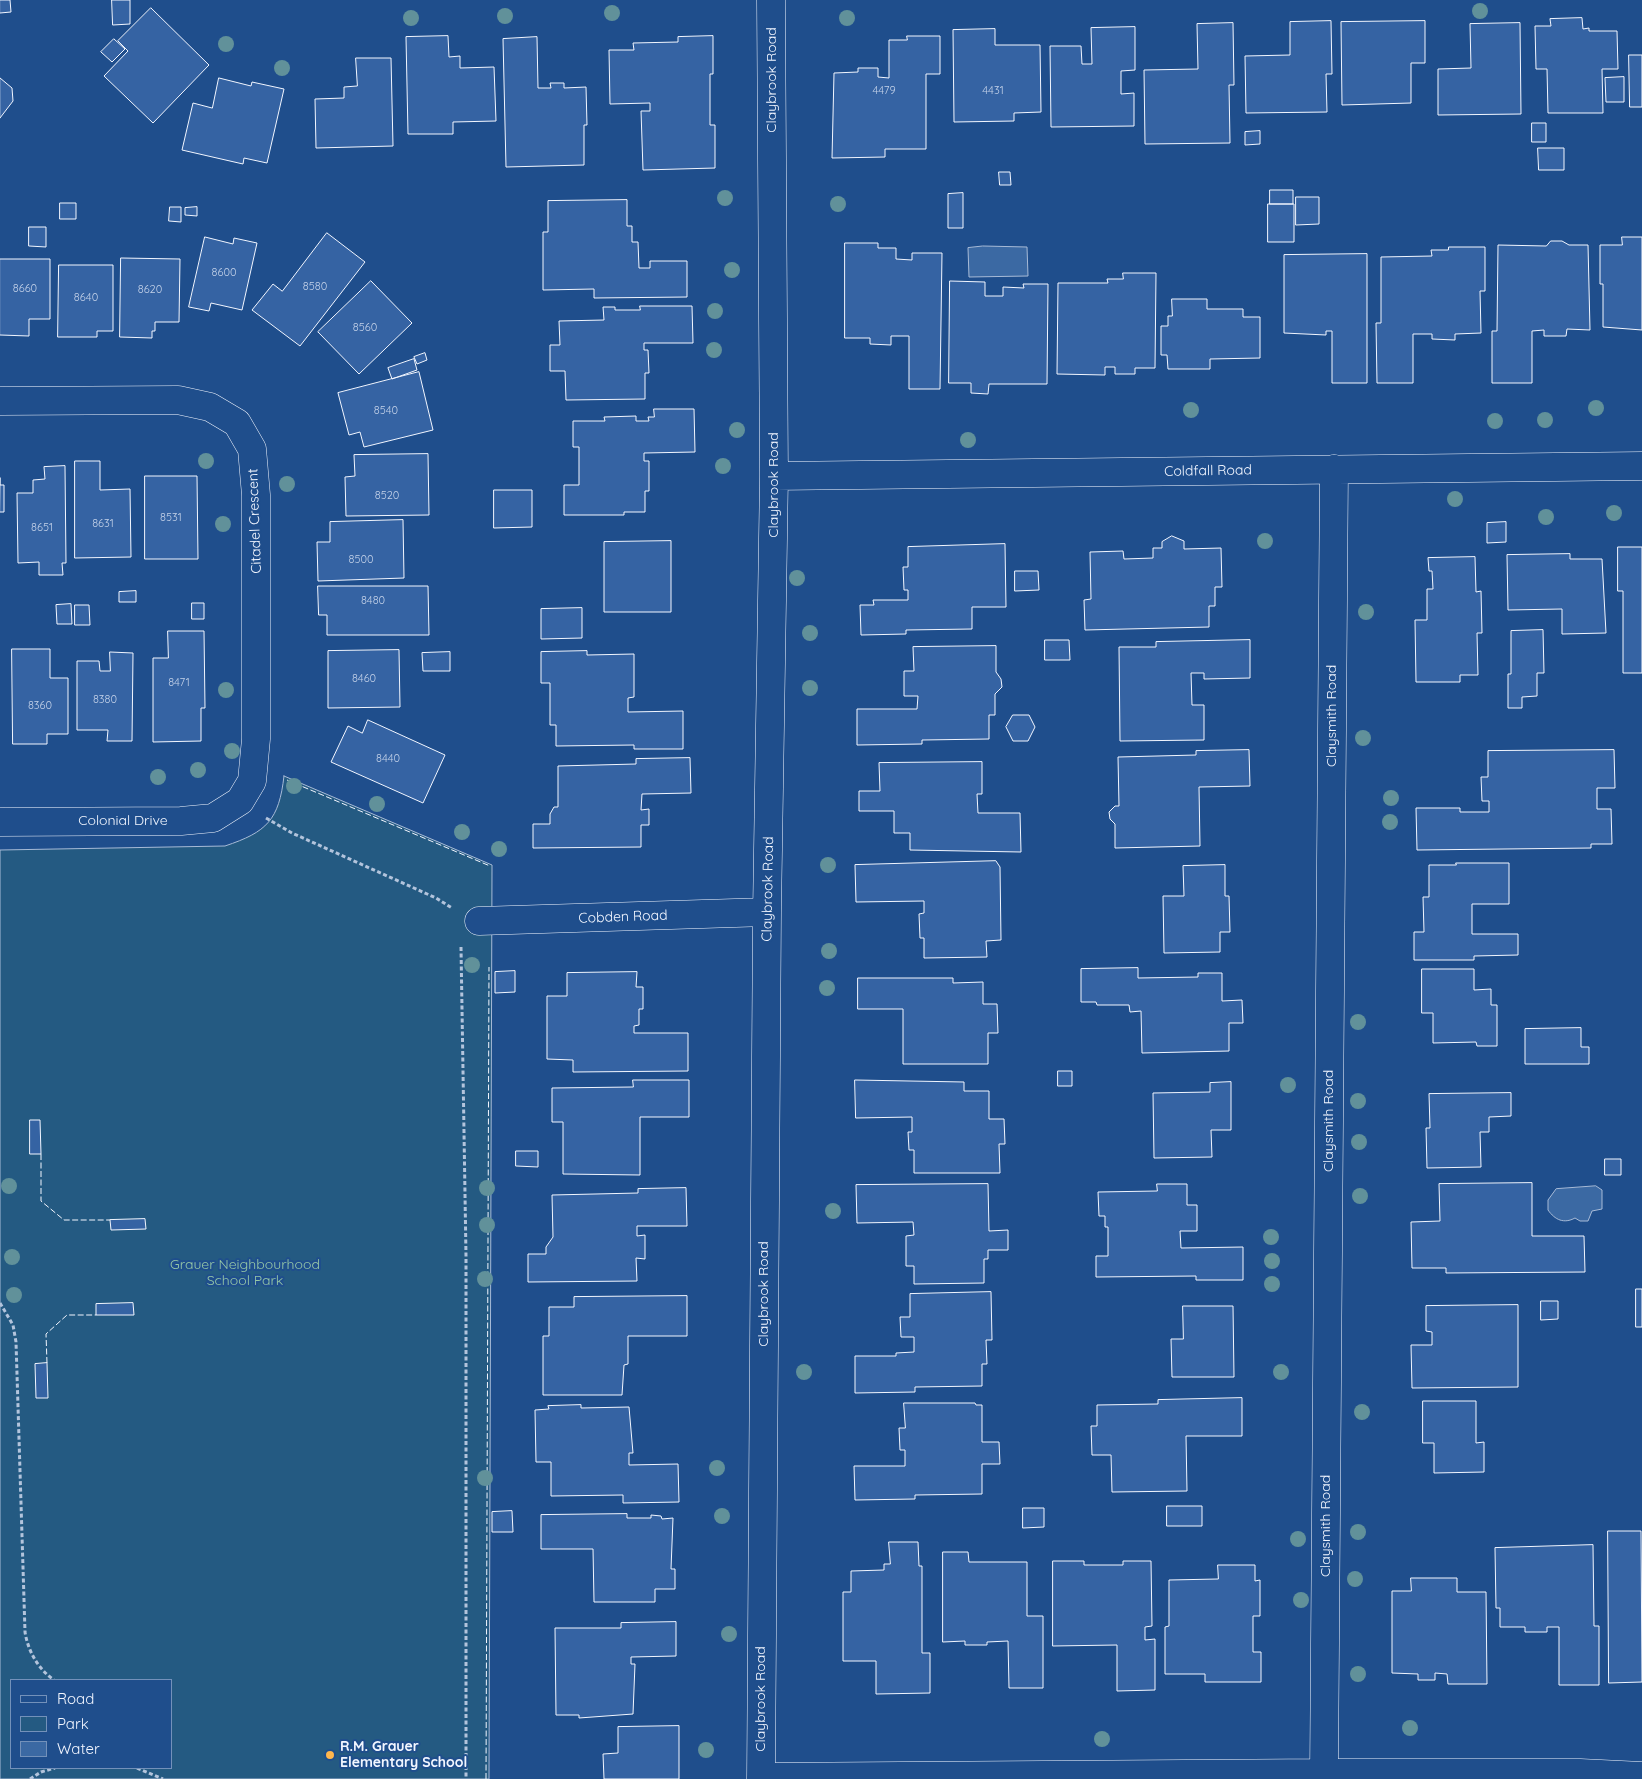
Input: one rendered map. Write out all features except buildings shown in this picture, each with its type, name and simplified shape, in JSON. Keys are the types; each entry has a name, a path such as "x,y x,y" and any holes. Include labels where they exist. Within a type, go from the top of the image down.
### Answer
{"street":[{"name":"Claybrook Road","path":"761,1778 767,912 774,476 771,0"},
{"name":"Citadel Crescent","path":"0,402 178,400 210,407 237,423 252,449 256,495 256,739 252,780 240,801"},
{"name":"Coldfall Road","path":"774,476 1642,466"},
{"name":"Claysmith Road","path":"1324,1773 1334,469"},
{"name":"Colonial Drive","path":"0,822 181,821 213,818 240,801"},
{"name":"Cobden Road","path":"468,918 767,912"},
{"path":"761,1778 1324,1773 1580,1773 1642,1776"}],"path":[{"path":"240,801 292,833 436,898 468,918"},
{"path":"461,944 466,1256 466,1779"},
{"path":"0,1303 13,1325 16,1342 25,1632 28,1647 38,1664 53,1679"},
{"path":"30,1779 41,1772 52,1769"},
{"path":"139,1769 163,1779"}],"green space":[{"name":"Grauer Neighbourhood School Park","path":"284,776 492,865 489,1779 0,1779 0,850 225,846 261,829 274,814 279,804"}],"water":[{"path":"983,246 1027,247 1028,276 969,277 968,248"},
{"path":"1596,1186 1602,1190 1602,1209 1592,1211 1588,1221 1580,1221 1575,1218 1563,1221 1548,1210 1548,1200 1556,1189"}],"fence":[{"path":"287,780 490,866"},
{"path":"486,1779 489,967"},
{"path":"41,1154 41,1201 64,1220 110,1220"},
{"path":"47,1363 46,1334 67,1315 96,1315"}],"place":[{"name":"R.M. Grauer Elementary School","path":"330,1755"}]}
